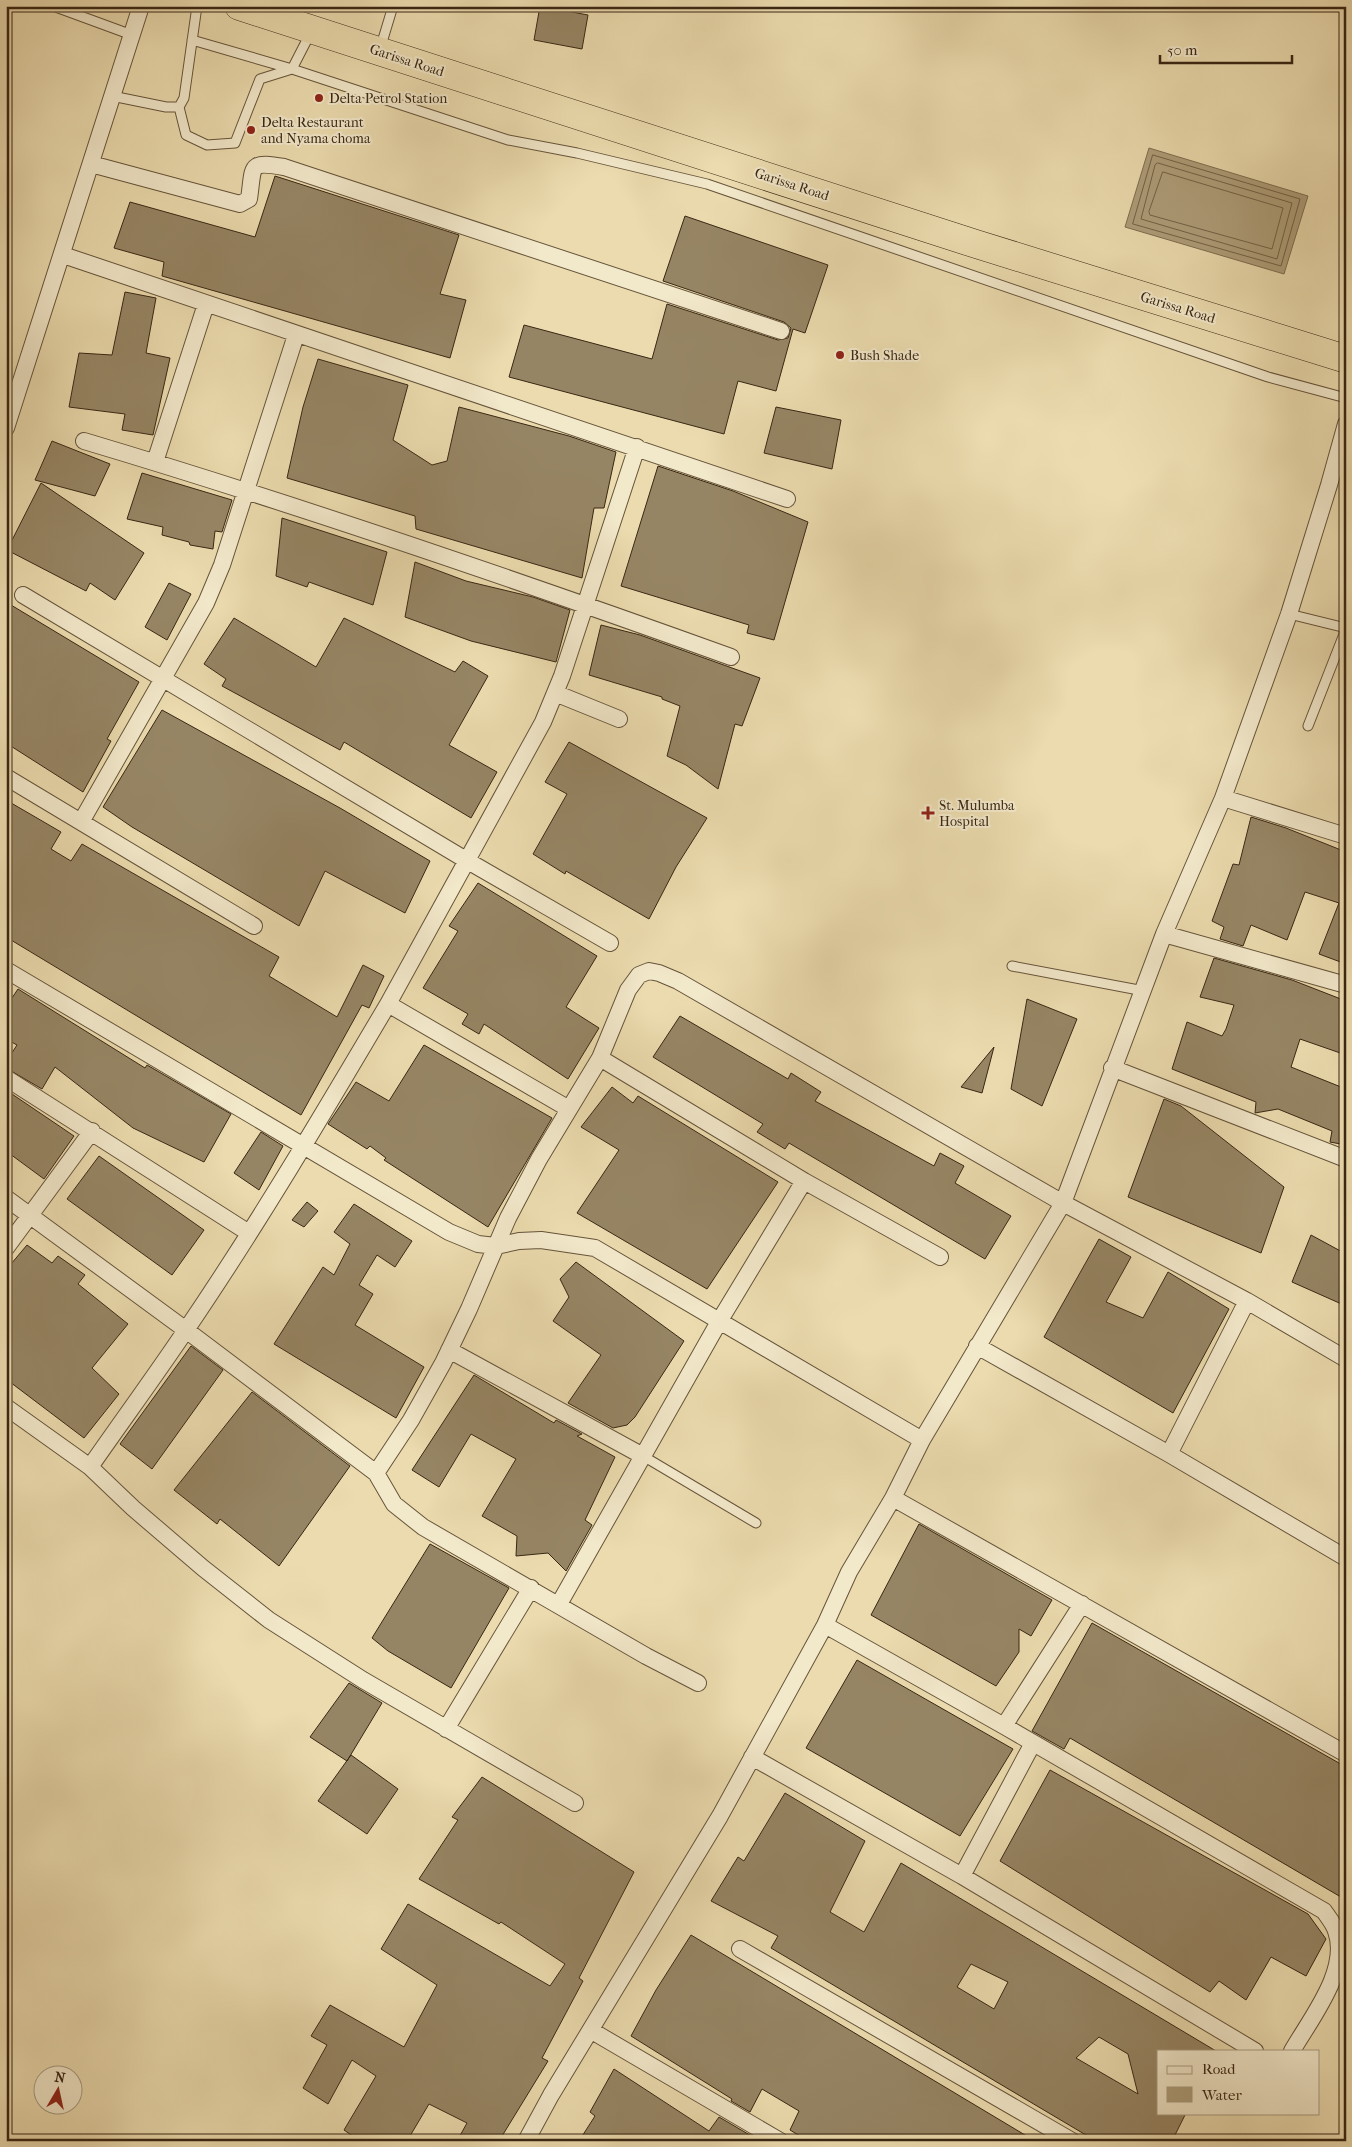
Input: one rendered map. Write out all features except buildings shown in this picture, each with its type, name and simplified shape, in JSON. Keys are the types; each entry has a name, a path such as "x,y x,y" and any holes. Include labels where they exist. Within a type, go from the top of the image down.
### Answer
{"highway":[{"name":"Garissa Road","path":"239,6 967,241 1346,359"}],"street":[{"path":"6,428 63,255 141,6"},
{"path":"91,164 240,204 249,199 253,171 257,165 262,162 284,167 518,242 781,331"},
{"path":"63,255 787,499"},
{"path":"155,462 206,304"},
{"path":"81,822 161,678 206,603 222,565 296,335"},
{"path":"526,2141 551,2094 592,2030 720,1816 825,1625 849,1572 892,1498 922,1440 1063,1203 1112,1068 1144,991 1164,934 1223,798 1289,614 1330,485 1346,424"},
{"path":"84,441 245,491 586,605 731,657"},
{"path":"90,1467 186,1330 305,1145 388,1004 543,722 586,605 637,447"},
{"path":"23,595 466,860 610,943"},
{"path":"555,693 619,718"},
{"path":"6,776 254,926"},
{"path":"1223,798 1346,836"},
{"path":"1164,934 1346,985"},
{"path":"6,970 305,1145 449,1232 478,1244 496,1246 519,1241 541,1240 595,1248 922,1440"},
{"path":"376,1473 411,1420 449,1350 526,1181 600,1058 628,990 639,975 650,971 659,972 678,981 1063,1203 1247,1301 1346,1359"},
{"path":"388,1004 569,1108"},
{"path":"600,1058 804,1181 940,1257"},
{"path":"1112,1068 1346,1159"},
{"path":"6,1078 92,1131 249,1233"},
{"path":"6,1248 29,1214 92,1131"},
{"path":"560,1604 720,1320 804,1181"},
{"path":"6,1198 376,1473 394,1504 423,1526 451,1545 560,1604 646,1656 698,1683"},
{"path":"1169,1454 1247,1301"},
{"path":"977,1346 1169,1454 1346,1558"},
{"path":"449,1350 643,1456"},
{"path":"6,1407 90,1467 140,1514 269,1620 363,1680 575,1803"},
{"path":"892,1498 1346,1754"},
{"path":"446,1729 531,1588"},
{"path":"1004,1726 1082,1604"},
{"path":"825,1625 1324,1911 1336,1930 1342,1968 1293,2050"},
{"path":"962,1876 1033,1743"},
{"path":"752,1757 962,1876 1253,2050"},
{"path":"740,1949 1072,2141"},
{"path":"592,2030 780,2141"}],"lane":[{"path":"53,6 132,35"},
{"path":"197,6 184,98 179,107 186,135 207,145 235,142 260,79 292,69 312,30"},
{"path":"380,51 393,6"},
{"path":"192,40 292,69 508,140 577,153 707,184 1268,377 1346,398"},
{"path":"112,96 166,107 179,107"},
{"path":"1289,614 1346,628 1308,726"},
{"path":"1012,966 1144,991"},
{"path":"643,1456 756,1523"}],"water":[{"path":"1149,148 1308,196 1284,274 1125,227"}],"place":[{"name":"Delta Petrol Station","path":"319,98"},
{"name":"Delta Restaurant and Nyama choma","path":"251,130"},
{"name":"Bush Shade","path":"840,355"},
{"name":"St. Mulumba Hospital","path":"928,813"}]}
